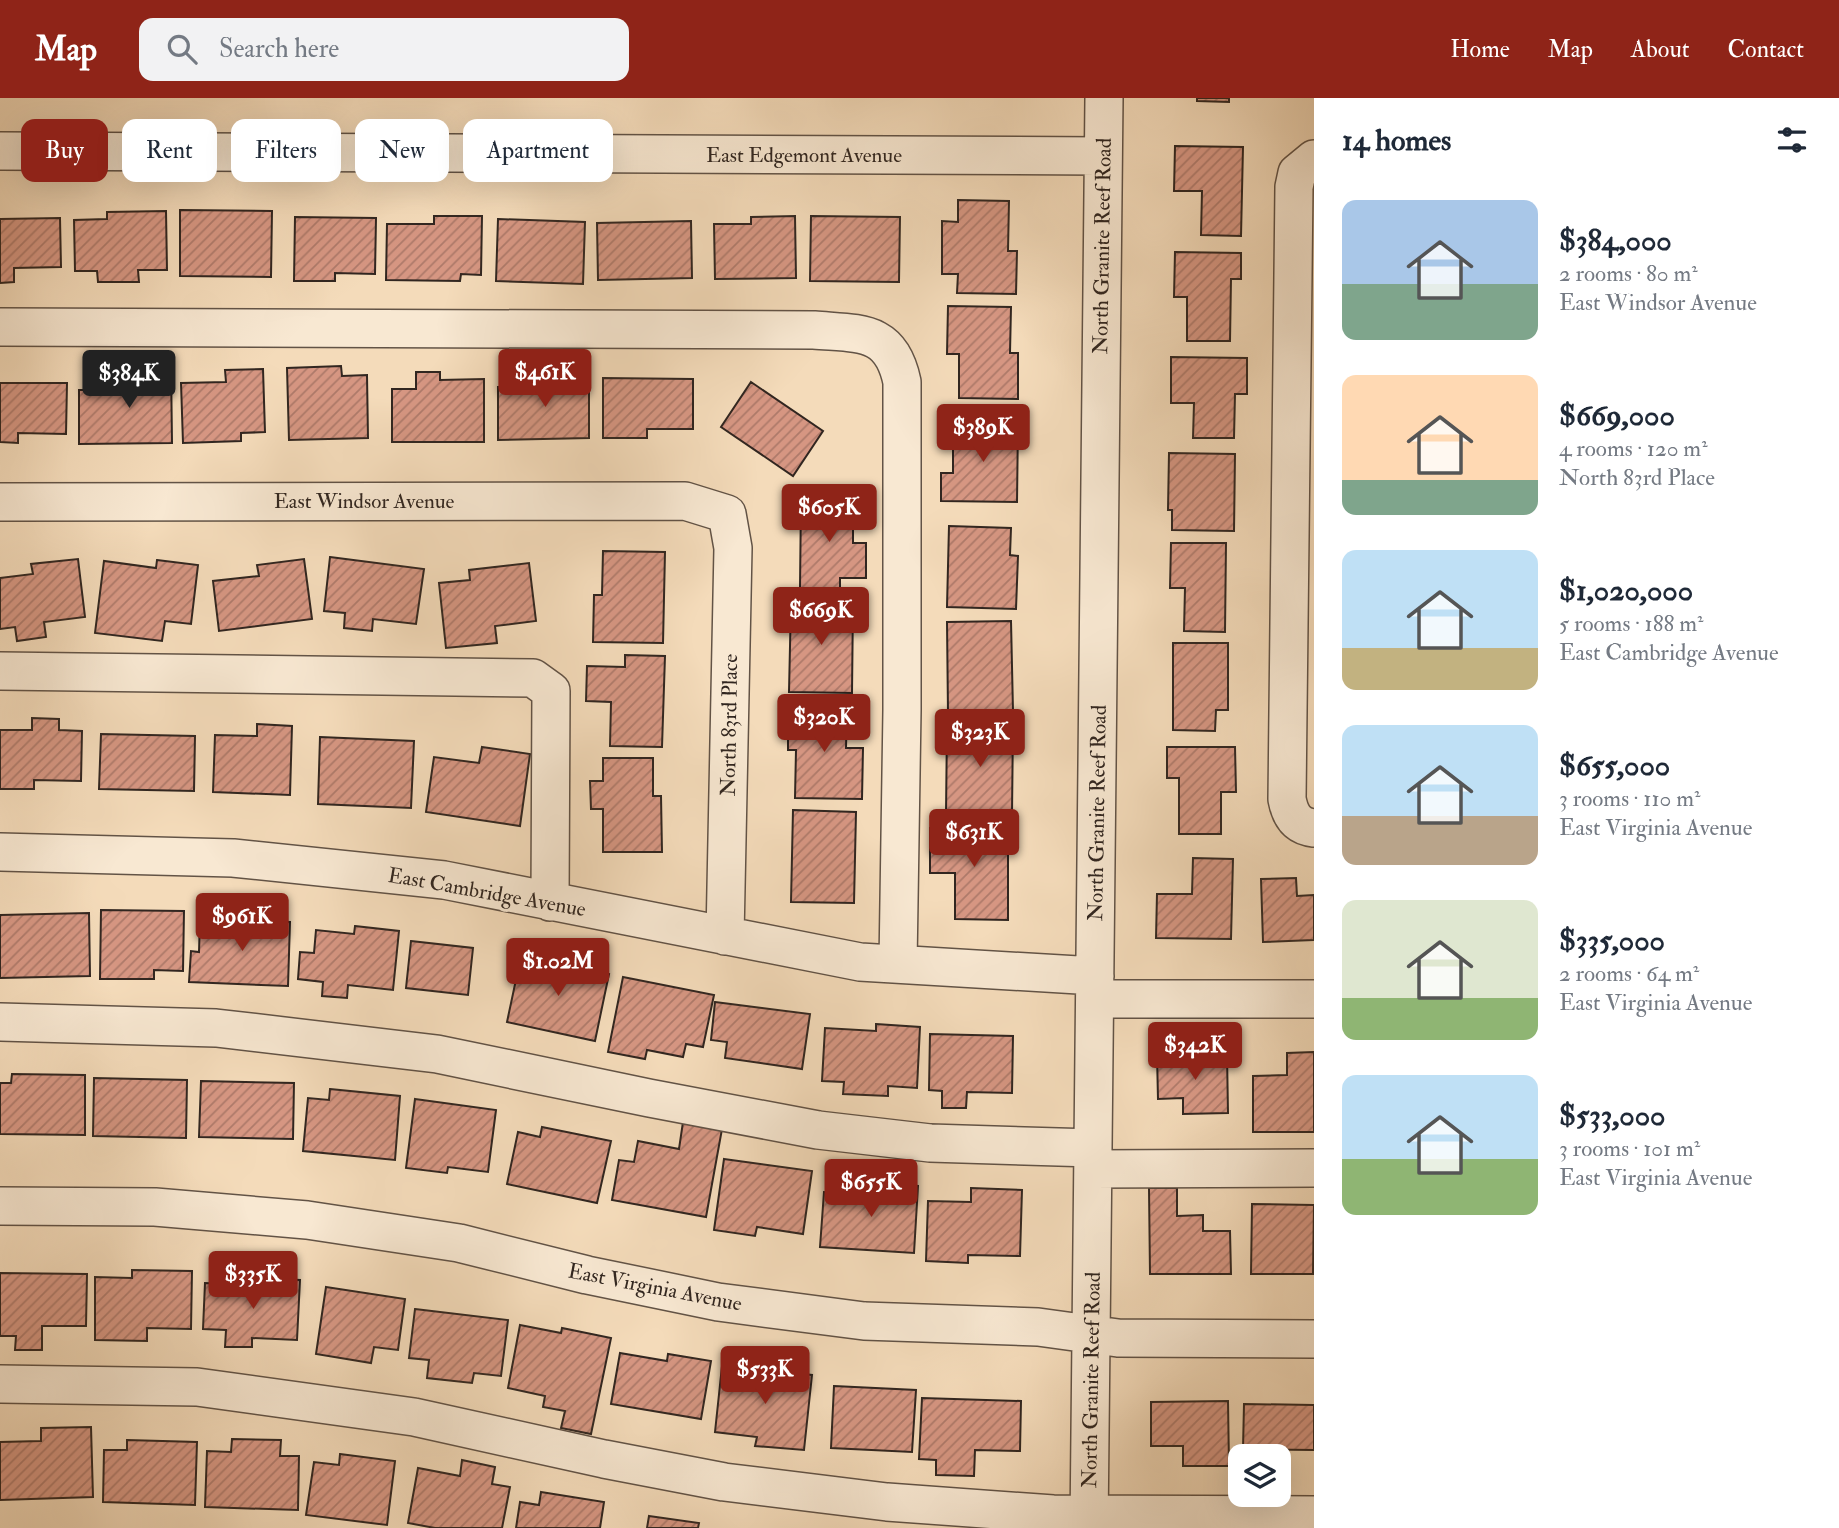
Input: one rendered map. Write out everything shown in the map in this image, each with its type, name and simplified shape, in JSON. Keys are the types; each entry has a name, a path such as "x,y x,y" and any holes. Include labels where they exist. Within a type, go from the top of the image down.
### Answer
{"street":[{"name":"North Granite Reef Road","path":"1089,1521 1104,98"},
{"name":"East Edgemont Avenue","path":"0,151 1103,156"},
{"path":"1314,159 1297,173 1294,187 1286,799 1289,811 1297,822 1314,828"},
{"path":"0,327 814,330 862,334 888,346 898,362 902,382 902,710 898,964"},
{"name":"East Windsor Avenue","path":"0,502 685,501 727,514"},
{"name":"North 83rd Place","path":"724,936 733,548 727,514"},
{"path":"0,671 534,678 551,691 550,901"},
{"name":"East Cambridge Avenue","path":"0,852 233,858 444,880 860,962 898,964 1095,988 1314,999"},
{"path":"0,1022 216,1028 437,1054 818,1130 1093,1158 1314,1168"},
{"name":"East Virginia Avenue","path":"0,1206 155,1207 307,1220 459,1243 587,1275 718,1302 864,1321 1038,1327 1091,1336 1146,1339 1314,1339"},
{"path":"0,1384 197,1387 414,1417 604,1459 724,1482 887,1502 1053,1514 1089,1521 1314,1515"}],"building":[{"path":"1197,98 1229,98 1229,102 1197,101"},
{"path":"1175,146 1243,147 1241,236 1201,235 1202,191 1174,191"},
{"path":"958,200 1009,201 1008,251 1017,251 1016,294 957,293 958,274 942,274 942,221 958,222"},
{"path":"180,210 272,211 271,277 180,276"},
{"path":"166,211 167,270 138,270 139,282 98,282 97,271 75,271 74,220 107,219 107,212"},
{"path":"434,216 482,216 481,275 461,274 460,281 386,280 387,224 434,224"},
{"path":"795,216 796,278 715,279 714,224 751,224 751,217"},
{"path":"811,216 900,217 899,282 810,281"},
{"path":"295,217 376,218 375,274 335,273 335,281 294,281"},
{"path":"60,218 61,267 14,268 14,282 0,283 0,219"},
{"path":"498,219 585,222 583,284 496,281"},
{"path":"691,221 692,278 598,280 597,223"},
{"path":"1175,252 1241,253 1241,279 1231,279 1230,341 1187,341 1187,297 1174,297"},
{"path":"948,306 1011,307 1010,353 1018,353 1018,399 959,398 959,354 947,354"},
{"path":"1171,357 1247,358 1247,394 1235,394 1234,438 1193,438 1194,403 1171,403"},
{"path":"171,365 172,443 79,444 79,390 103,390 103,379 145,378 145,366"},
{"path":"341,366 342,376 367,375 368,438 289,440 287,368"},
{"path":"263,369 265,432 241,433 241,441 183,443 181,383 226,382 225,370"},
{"path":"416,372 440,372 440,380 484,379 484,442 392,442 392,389 416,389"},
{"path":"589,376 589,438 498,440 498,387 518,386 518,377"},
{"path":"603,378 693,379 693,429 647,429 647,438 603,438"},
{"path":"751,382 823,431 793,476 721,427"},
{"path":"0,383 67,383 66,434 18,433 18,443 0,442"},
{"path":"953,423 1018,423 1017,502 941,501 941,473 953,473"},
{"path":"1169,453 1235,454 1234,531 1172,530 1172,510 1168,510"},
{"path":"801,498 853,498 853,543 866,543 866,578 840,578 840,589 800,588"},
{"path":"949,526 1011,528 1010,555 1018,556 1016,609 947,607"},
{"path":"1171,543 1226,543 1225,632 1184,631 1185,588 1170,588"},
{"path":"603,551 665,552 663,643 593,642 594,595 602,595"},
{"path":"330,557 424,569 416,624 373,619 372,631 344,628 345,613 324,611"},
{"path":"78,559 85,617 44,622 46,637 17,641 15,627 0,629 0,578 33,574 31,564"},
{"path":"304,559 312,619 219,631 213,581 259,576 257,565"},
{"path":"157,560 198,565 191,624 165,621 162,641 95,633 104,561 156,568"},
{"path":"529,563 536,621 495,626 497,643 446,648 439,583 470,580 469,570"},
{"path":"791,601 853,602 852,693 789,692"},
{"path":"1011,621 1013,711 948,713 947,622"},
{"path":"1173,643 1228,643 1228,710 1216,710 1215,731 1173,730"},
{"path":"625,655 665,656 662,747 610,746 611,702 586,701 587,666 625,667"},
{"path":"788,705 847,706 846,748 863,748 862,799 795,798 796,750 788,750"},
{"path":"32,718 59,719 59,730 82,731 81,781 34,780 34,789 0,789 0,730 32,730"},
{"path":"257,724 292,726 290,795 213,792 215,735 257,736"},
{"path":"947,724 1013,724 1012,814 946,814"},
{"path":"101,734 195,736 194,791 99,789"},
{"path":"320,737 414,741 411,808 318,804"},
{"path":"482,747 530,754 520,826 426,812 434,757 479,763"},
{"path":"1167,747 1235,747 1236,792 1221,792 1221,834 1179,834 1179,778 1167,778"},
{"path":"603,758 653,758 653,796 661,796 662,852 603,852 603,809 591,809 590,781 603,781"},
{"path":"793,810 856,812 854,903 791,902"},
{"path":"930,828 1008,828 1008,920 955,919 955,873 930,873"},
{"path":"1193,858 1233,859 1231,939 1156,938 1157,894 1192,894"},
{"path":"1296,878 1297,896 1314,895 1314,940 1263,942 1261,879"},
{"path":"101,910 184,911 183,971 154,970 154,979 100,979"},
{"path":"89,913 90,976 0,978 0,915"},
{"path":"200,919 290,922 288,986 189,982 191,951 199,952"},
{"path":"355,926 399,931 393,990 348,985 347,998 322,996 323,982 298,979 300,952 314,953 316,930 354,934"},
{"path":"411,941 473,948 468,995 406,988"},
{"path":"521,956 609,974 595,1041 507,1022"},
{"path":"623,977 714,995 703,1047 686,1044 683,1057 647,1050 645,1059 608,1052"},
{"path":"715,1002 810,1014 802,1069 725,1058 727,1042 711,1040"},
{"path":"876,1024 920,1027 917,1088 888,1086 888,1096 843,1094 844,1082 822,1081 825,1028 876,1031"},
{"path":"930,1034 1013,1036 1012,1093 967,1092 966,1108 942,1108 942,1091 929,1090"},
{"path":"1314,1052 1314,1132 1253,1132 1253,1076 1287,1075 1287,1053"},
{"path":"1227,1054 1228,1113 1183,1114 1183,1098 1158,1099 1157,1055"},
{"path":"12,1074 85,1075 85,1135 0,1134 0,1083 11,1083"},
{"path":"94,1078 187,1080 186,1138 93,1136"},
{"path":"201,1081 294,1083 293,1139 199,1137"},
{"path":"330,1089 400,1096 395,1160 303,1151 308,1098 329,1100"},
{"path":"415,1099 496,1110 488,1172 448,1167 447,1173 406,1168"},
{"path":"683,1122 722,1129 706,1217 612,1200 619,1160 634,1162 638,1141 679,1149"},
{"path":"542,1127 611,1141 597,1203 507,1184 518,1132 540,1137"},
{"path":"724,1159 812,1171 803,1234 757,1227 755,1236 714,1230"},
{"path":"868,1182 918,1186 914,1253 820,1247 824,1192 867,1195"},
{"path":"971,1188 1022,1190 1020,1256 968,1255 968,1263 926,1261 928,1201 971,1202"},
{"path":"1149,1188 1177,1188 1177,1216 1203,1215 1203,1231 1230,1231 1231,1274 1150,1274"},
{"path":"1252,1204 1314,1205 1313,1274 1251,1274"},
{"path":"132,1270 192,1271 191,1329 147,1328 147,1341 95,1340 95,1277 132,1278"},
{"path":"0,1273 87,1274 86,1326 42,1326 42,1350 15,1350 16,1336 0,1336"},
{"path":"258,1278 300,1280 297,1340 252,1338 252,1347 225,1347 226,1330 203,1329 205,1283 258,1285"},
{"path":"326,1287 405,1299 398,1350 374,1347 371,1363 316,1354"},
{"path":"415,1309 508,1320 501,1376 474,1373 472,1383 427,1378 429,1360 409,1358"},
{"path":"520,1325 561,1333 562,1328 611,1338 591,1434 561,1428 565,1411 543,1407 545,1396 508,1388"},
{"path":"620,1353 667,1361 668,1354 711,1361 701,1419 611,1404"},
{"path":"722,1366 812,1375 804,1450 755,1446 757,1437 715,1432"},
{"path":"834,1386 916,1390 912,1452 831,1448"},
{"path":"922,1398 1021,1401 1020,1451 975,1450 974,1476 936,1475 936,1460 919,1459"},
{"path":"1228,1401 1228,1466 1183,1466 1183,1446 1151,1446 1151,1402"},
{"path":"1244,1404 1314,1405 1314,1450 1291,1450 1291,1444 1243,1444"},
{"path":"91,1427 93,1497 0,1500 0,1442 41,1441 41,1428"},
{"path":"232,1439 281,1440 280,1456 299,1456 298,1510 205,1507 207,1451 231,1452"},
{"path":"127,1440 197,1442 195,1505 103,1502 104,1450 127,1450"},
{"path":"340,1454 395,1461 387,1525 306,1515 314,1462 339,1465"},
{"path":"462,1460 495,1467 492,1484 510,1487 502,1528 435,1528 408,1523 418,1468 460,1476"},
{"path":"541,1492 604,1502 600,1528 516,1528 520,1502 539,1505"},
{"path":"649,1516 699,1523 698,1528 647,1528"}]}
